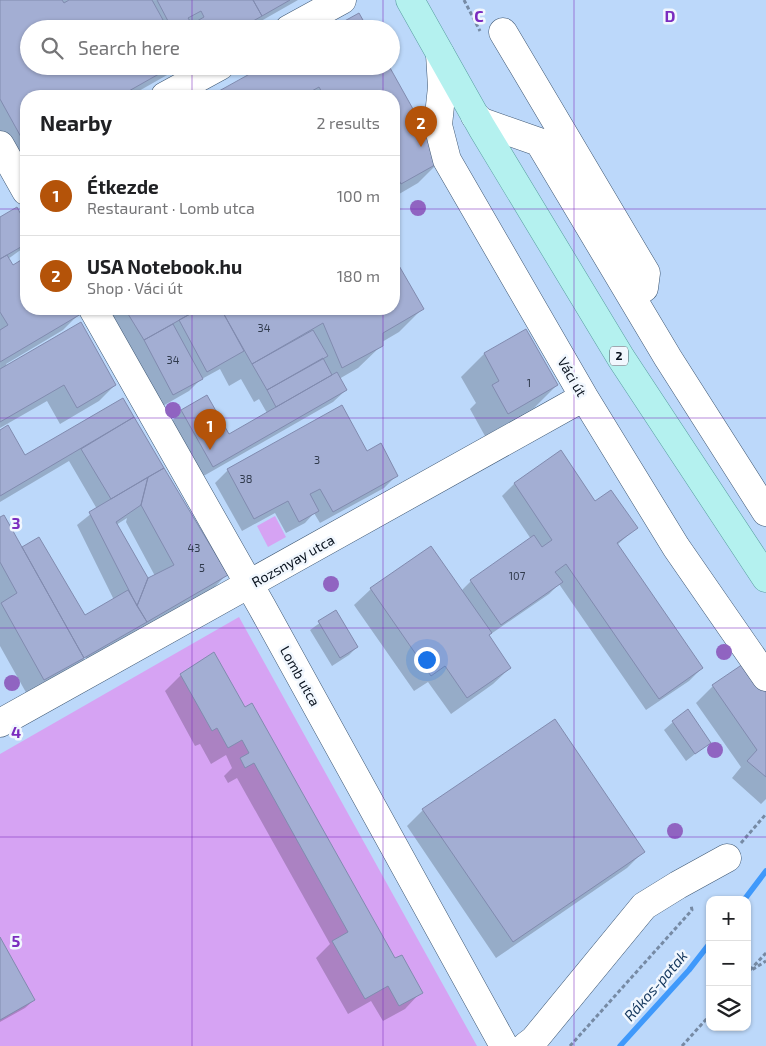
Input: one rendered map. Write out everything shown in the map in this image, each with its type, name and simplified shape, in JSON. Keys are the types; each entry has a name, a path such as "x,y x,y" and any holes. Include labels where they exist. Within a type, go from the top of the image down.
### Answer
{"main road":[{"name":"Váci út","path":"410,0 475,116 621,358 766,578"}],"street":[{"path":"305,20 342,0"},
{"path":"503,32 646,273 644,288 633,295"},
{"name":"Váci út","path":"440,54 442,87 438,125 448,160 584,397 676,547 766,677"},
{"path":"177,90 204,75"},
{"path":"475,116 482,122 539,142 633,295 668,358 766,512"},
{"path":"0,145 18,182"},
{"name":"Lomb utca","path":"96,315 250,585 504,1046"},
{"name":"Rozsnyay utca","path":"0,723 584,397"},
{"path":"526,1046 534,1040 644,906 728,858"}],"path":[{"path":"728,858 766,814"},
{"path":"570,1046 692,910 691,896 678,885"},
{"path":"751,969 766,953"},
{"path":"751,969 766,961"},
{"path":"682,1046 706,1019"}],"shaded area":[{"path":"275,516 286,537 268,547 257,526"},
{"path":"239,617 477,1046 0,1046 0,754"}],"building":[{"path":"0,0 62,0 64,3 69,0 152,0 163,20 20,20 20,75 157,75 131,90 20,90 20,135 0,99"},
{"path":"157,0 253,0 262,16 255,20 199,20 204,17 201,11 188,18 189,20 167,20"},
{"path":"253,0 290,0 262,16"},
{"path":"359,13 363,20 346,20"},
{"path":"248,75 394,75 442,161 401,184 400,90 321,90 319,87 314,90 221,90"},
{"path":"17,207 20,213 20,247 0,259 0,217"},
{"path":"7,255 13,265 20,261 20,315 79,315 0,362 0,330 8,325 0,312 0,259"},
{"path":"400,267 424,309 383,333 383,346 342,368 323,323 252,364 224,315 400,315"},
{"path":"129,315 188,315 144,340"},
{"path":"188,315 224,315 244,351 207,372 179,320"},
{"path":"81,322 116,385 77,408 64,385 0,422 0,369"},
{"path":"173,324 203,379 173,395 144,340"},
{"path":"526,329 558,385 508,414 492,385 499,381 484,353"},
{"path":"313,330 328,356 267,390 252,364"},
{"path":"323,358 332,375 276,407 267,390"},
{"path":"337,372 347,390 213,467 181,410 207,395 229,434"},
{"path":"123,398 134,417 0,496 0,430 8,425 25,455"},
{"path":"342,405 367,451 381,443 398,476 333,512 320,489 310,494 319,511 299,522 288,501 254,519 227,469"},
{"path":"134,417 164,468 111,499 81,449"},
{"path":"561,450 595,501 611,490 638,528 617,543 703,668 659,699 566,564 555,572 563,582 501,625 470,580 534,535 542,547 552,540 514,483"},
{"path":"164,468 228,575 147,622 137,606 148,578 174,565 141,505 148,477"},
{"path":"148,477 141,505 116,522 148,578 137,606 89,512"},
{"path":"4,515 84,658 44,680 1,603 17,593 0,562 0,517"},
{"path":"39,537 85,615 128,590 147,622 84,658 22,547"},
{"path":"431,546 492,633 489,635 511,668 467,698 445,666 431,676 370,588"},
{"path":"336,610 358,647 340,658 318,621"},
{"path":"214,652 245,707 252,703 395,958 402,955 423,993 399,1006 388,986 365,999 332,941 348,932 254,763 245,768 240,758 249,753 242,740 228,748 217,728 212,731 180,674"},
{"path":"746,662 766,690 766,777 747,761 757,750 712,685"},
{"path":"688,709 711,743 695,754 672,721"},
{"path":"555,719 645,852 513,942 422,809"},
{"path":"0,937 35,1000 0,1020"}],"waterway":[{"name":"Rákos-patak","path":"747,896 766,871"},
{"name":"Rákos-patak","path":"620,1046 689,970 706,948"}],"place":[{"name":"USA Notebook.hu","path":"421,147"},
{"name":"Étkezde","path":"210,450"}]}
